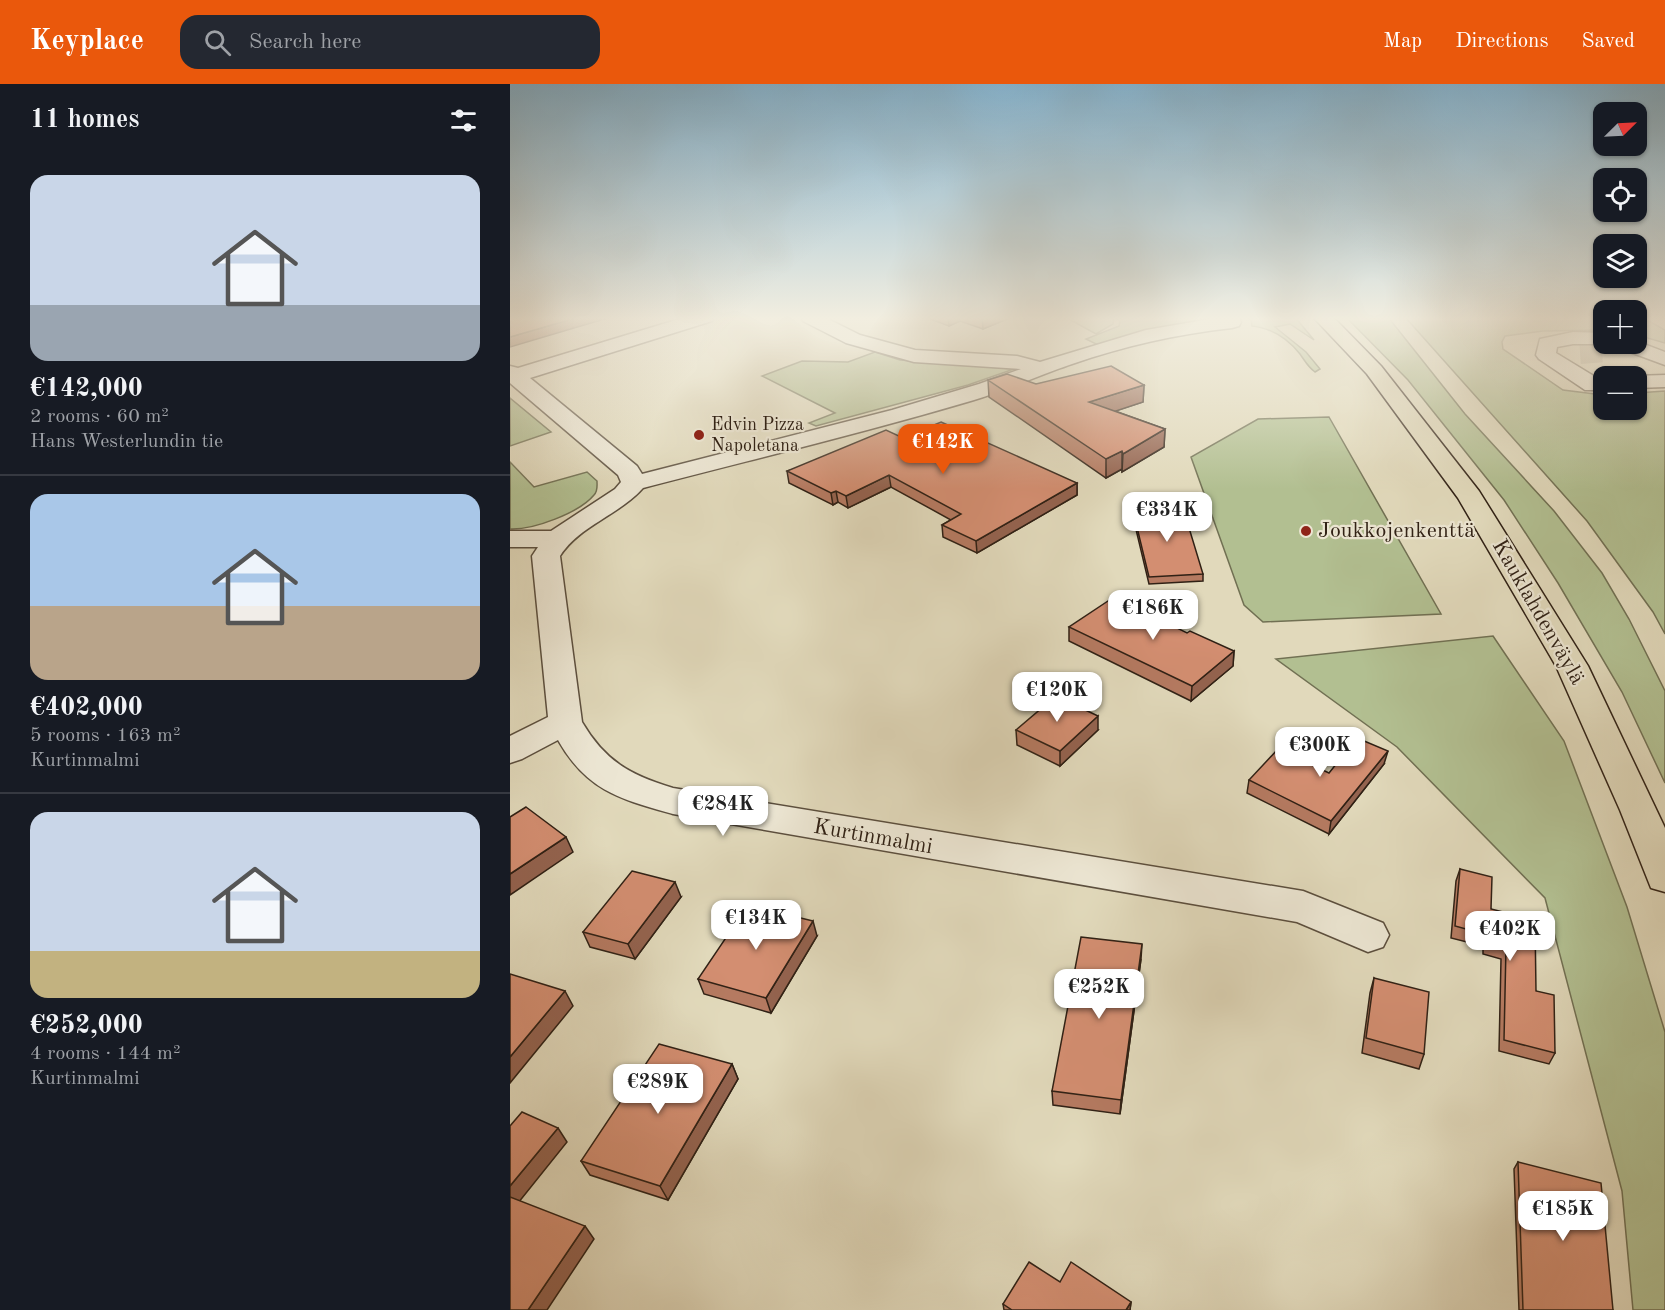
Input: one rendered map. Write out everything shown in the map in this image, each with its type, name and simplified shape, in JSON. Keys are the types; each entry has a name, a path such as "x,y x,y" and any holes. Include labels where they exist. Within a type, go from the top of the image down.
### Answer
{"main road":[{"name":"Kauklahdenväylä","path":"1377,374 1470,496 1572,666 1639,810 1665,877"}],"street":[{"path":"512,374 628,471 634,483"},
{"path":"510,539 557,539 624,494 634,483 918,410 990,388 1026,374"},
{"path":"1576,374 1593,385"},
{"path":"1647,382 1665,381"},
{"name":"Kurtinmalmi","path":"557,539 546,556 565,722 583,753 603,772 632,789 673,801 916,845 1032,862 1303,908 1368,935"},
{"path":"510,751 565,722"}],"green space":[{"path":"999,374 968,385 816,426 809,423 835,413 762,376"},
{"path":"1402,374 1433,374 1465,414 1554,511 1602,573 1629,619 1665,691 1665,783 1622,692 1558,583 1504,500"},
{"path":"1456,374 1540,374 1563,390 1593,394 1593,420 1647,420 1647,392 1665,391 1665,634 1653,612 1587,521"},
{"path":"510,398 551,432 510,446"},
{"name":"Joukkojenkenttä","path":"1329,417 1441,614 1263,622 1244,605 1191,457 1258,419"},
{"path":"510,462 534,487 587,472 597,481 596,492 587,502 567,514 531,527 510,529"},
{"path":"1493,636 1564,741 1627,907 1665,1032 1665,1310 1633,1310 1622,1191 1545,898 1397,747 1276,659"}],"building":[{"path":"1008,374 1036,384 1077,374 1125,374 1144,385 1089,402 1165,429 1123,454 1122,451 1106,459 988,380"},
{"path":"941,422 1077,483 976,541 942,525 961,514 889,475 846,496 836,491 831,493 787,471 886,430 903,438"},
{"path":"1183,508 1203,574 1149,577 1133,511"},
{"path":"1114,597 1187,633 1190,631 1234,651 1192,686 1069,627"},
{"path":"1056,696 1098,716 1060,751 1016,730"},
{"path":"1357,738 1388,751 1331,821 1249,780 1278,749 1329,773"},
{"path":"526,807 566,837 510,874 510,817"},
{"path":"1460,869 1492,877 1491,909 1535,920 1536,991 1554,995 1555,1053 1504,1040 1506,947 1488,943 1488,935 1455,926"},
{"path":"632,871 675,882 628,944 583,932"},
{"path":"748,905 813,921 766,998 698,979"},
{"path":"1081,937 1142,944 1121,1100 1052,1091"},
{"path":"510,974 565,991 510,1057"},
{"path":"1374,978 1429,992 1424,1054 1366,1038"},
{"path":"659,1044 732,1064 660,1186 581,1161"},
{"path":"522,1112 558,1128 510,1186 510,1126"},
{"path":"1518,1162 1601,1183 1613,1310 1523,1310"},
{"path":"510,1197 585,1226 528,1310 510,1310"},
{"path":"1029,1262 1060,1282 1071,1262 1131,1302 1126,1310 1012,1310 1003,1304"}],"place":[{"name":"Edvin Pizza Napoletana","path":"699,435"},
{"name":"Joukkojenkenttä","path":"1306,531"}]}
